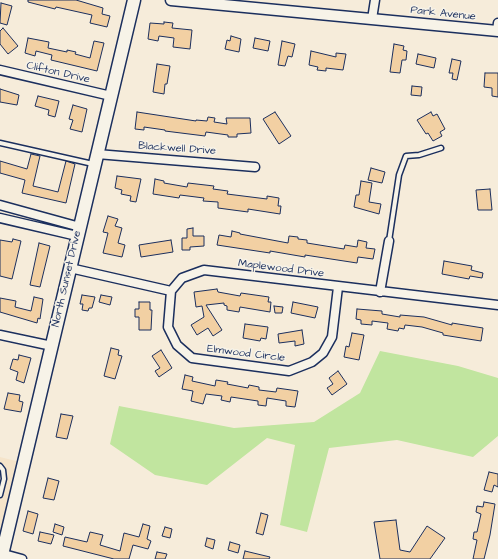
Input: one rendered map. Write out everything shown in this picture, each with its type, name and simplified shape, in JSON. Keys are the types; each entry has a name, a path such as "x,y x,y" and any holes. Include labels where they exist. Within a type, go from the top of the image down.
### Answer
{"main road":[{"name":"North Sunset Drive","path":"1,555 134,0"}],"street":[{"name":"Park Avenue","path":"171,0 372,19 498,28"},
{"path":"372,19 374,0"},
{"name":"Clifton Drive","path":"0,70 111,96"},
{"name":"Blackwell Drive","path":"95,159 255,167"},
{"path":"0,205 78,232"},
{"path":"0,218 78,232"},
{"path":"380,292 388,241"},
{"path":"70,268 170,291"},
{"name":"Maplewood Drive","path":"170,291 182,278 204,270 498,305"},
{"name":"Elmwood Circle","path":"170,291 168,328 177,345 192,358 289,371 312,362 323,353 332,337 338,287"},
{"path":"0,334 52,346"},
{"path":"1,555 22,559"}],"lane":[{"path":"0,143 95,159"},
{"path":"388,241 399,175 406,156 419,155 441,148"},
{"path":"0,466 3,470 4,479 0,495"}],"shaded area":[{"path":"0,457 24,463 0,559"}],"green space":[{"path":"380,351 458,366 498,378 498,436 473,457 397,440 329,448 307,532 280,525 295,445 267,438 207,485 155,475 110,444 119,406 234,428 314,422 360,393"}],"building":[{"path":"28,0 76,0 103,8 102,14 110,16 107,27 90,23 92,15 56,7 55,9 28,2"},
{"path":"1,3 12,6 7,25 0,23"},
{"path":"164,22 173,23 172,28 192,30 190,49 173,47 174,38 159,36 158,41 148,39 150,23 164,24"},
{"path":"3,28 18,46 8,54 0,44 0,31"},
{"path":"231,36 241,39 239,52 225,49 227,40 230,41"},
{"path":"28,38 49,42 48,48 67,52 67,50 76,52 75,54 90,58 94,41 104,43 97,71 51,60 52,55 36,51 35,56 25,53"},
{"path":"255,38 270,41 268,51 253,48"},
{"path":"282,41 295,44 292,57 288,56 285,66 278,65"},
{"path":"394,44 404,46 403,50 407,51 406,60 402,60 400,73 390,72"},
{"path":"311,51 336,57 336,53 346,54 343,70 326,68 326,71 317,70 318,67 309,65"},
{"path":"418,54 436,58 434,68 416,64"},
{"path":"452,59 461,61 457,80 452,79 453,73 449,73"},
{"path":"157,64 170,66 164,94 153,92"},
{"path":"485,73 498,73 498,97 492,96 492,88 484,87"},
{"path":"412,86 422,87 421,96 411,95"},
{"path":"0,89 19,95 17,105 0,102"},
{"path":"38,96 59,101 55,117 48,115 49,110 35,106"},
{"path":"73,105 87,109 82,132 70,129 73,120 69,119"},
{"path":"137,112 196,121 207,121 208,117 215,118 214,122 227,124 226,118 250,118 251,133 237,134 237,137 228,137 228,135 206,132 205,136 144,127 144,130 135,129"},
{"path":"275,112 291,136 279,144 263,119"},
{"path":"431,112 433,116 437,114 445,129 440,132 442,136 433,141 428,133 426,134 417,120"},
{"path":"31,154 40,156 33,186 58,192 66,161 75,164 66,203 22,193 25,180 0,173 0,161 27,169"},
{"path":"371,168 385,172 382,183 368,180"},
{"path":"117,176 141,179 136,202 130,201 131,196 121,194 122,190 115,188"},
{"path":"155,179 164,181 164,183 187,187 188,183 214,186 213,189 228,191 227,194 267,199 267,196 279,198 278,206 281,206 280,214 248,209 248,212 218,208 218,202 203,201 204,198 180,195 179,198 153,194"},
{"path":"361,181 372,183 369,202 381,204 379,214 354,207 356,195 359,195"},
{"path":"490,189 492,210 478,210 476,190"},
{"path":"108,216 118,219 115,226 122,228 118,243 125,245 122,257 103,253 108,233 103,232"},
{"path":"193,228 193,236 204,236 204,246 190,247 190,250 182,250 182,238 187,238 187,229"},
{"path":"232,231 240,234 288,243 289,236 298,237 298,239 307,240 307,243 344,249 345,245 357,247 358,240 367,242 366,248 375,249 373,259 358,257 357,263 305,255 305,257 270,251 270,253 217,245 219,235 231,237"},
{"path":"13,239 21,241 12,279 0,276 0,240 12,242"},
{"path":"171,240 173,252 141,257 139,245"},
{"path":"39,243 50,246 40,287 30,285"},
{"path":"444,261 472,266 471,270 483,273 482,278 470,276 469,279 442,274"},
{"path":"217,289 218,292 240,296 241,293 269,297 268,302 271,302 270,312 240,307 239,312 227,310 227,306 224,305 224,303 206,305 222,330 213,336 208,328 197,335 191,325 204,317 202,306 196,307 194,292"},
{"path":"82,295 95,297 92,308 89,308 88,311 82,310 83,304 80,304"},
{"path":"101,295 112,297 110,305 99,302"},
{"path":"34,297 43,299 40,319 38,318 37,323 0,312 0,298 16,301 15,307 31,311"},
{"path":"139,302 150,302 150,310 152,310 151,330 139,330 139,317 135,317 135,309 139,309"},
{"path":"293,302 318,307 315,318 291,313"},
{"path":"274,306 283,307 282,313 275,313"},
{"path":"357,309 382,311 382,314 400,317 400,315 424,317 452,325 452,323 483,328 481,341 443,335 443,333 422,327 405,325 404,329 399,328 398,331 387,329 388,323 372,321 372,325 361,324 361,320 356,319"},
{"path":"245,324 268,327 266,339 261,338 260,341 243,338"},
{"path":"302,330 304,344 295,346 295,341 279,343 278,334"},
{"path":"352,333 364,335 359,360 344,357 346,346 349,347"},
{"path":"111,348 119,350 118,355 122,356 115,379 104,376"},
{"path":"161,350 172,368 159,377 155,371 160,368 152,356"},
{"path":"19,355 31,358 24,383 16,380 18,372 10,369 13,359 18,360"},
{"path":"338,371 347,384 332,395 327,388 333,384 329,378"},
{"path":"185,375 193,377 192,381 215,386 216,380 228,382 227,384 248,388 249,385 259,387 259,390 276,392 277,388 298,391 295,407 286,406 286,401 267,398 266,406 258,405 258,401 231,397 230,402 221,400 222,396 206,394 203,404 191,401 193,391 182,389"},
{"path":"8,393 20,395 19,401 23,402 21,412 4,409"},
{"path":"61,414 73,416 67,439 56,437"},
{"path":"489,472 498,474 498,487 494,485 492,492 484,490"},
{"path":"48,478 59,481 54,500 43,498"},
{"path":"484,502 495,504 490,535 484,559 473,559 477,540 473,539 474,532 477,532 481,514 476,512 477,506 483,507"},
{"path":"28,511 38,514 33,534 23,531"},
{"path":"261,513 268,515 263,535 256,533"},
{"path":"396,520 400,550 410,552 427,526 445,538 430,559 380,559 374,522"},
{"path":"55,524 64,527 62,535 53,532"},
{"path":"143,524 150,526 147,539 151,541 148,549 133,545 129,559 114,559 63,546 65,537 87,542 90,532 103,535 100,545 120,551 124,533 139,537"},
{"path":"165,527 172,529 170,538 162,536"},
{"path":"40,532 54,535 51,544 38,541"},
{"path":"207,538 215,540 213,549 205,546"},
{"path":"230,542 240,545 238,553 228,550"},
{"path":"245,551 270,557 269,559 243,559"},
{"path":"157,552 167,554 165,559 155,559"}]}
